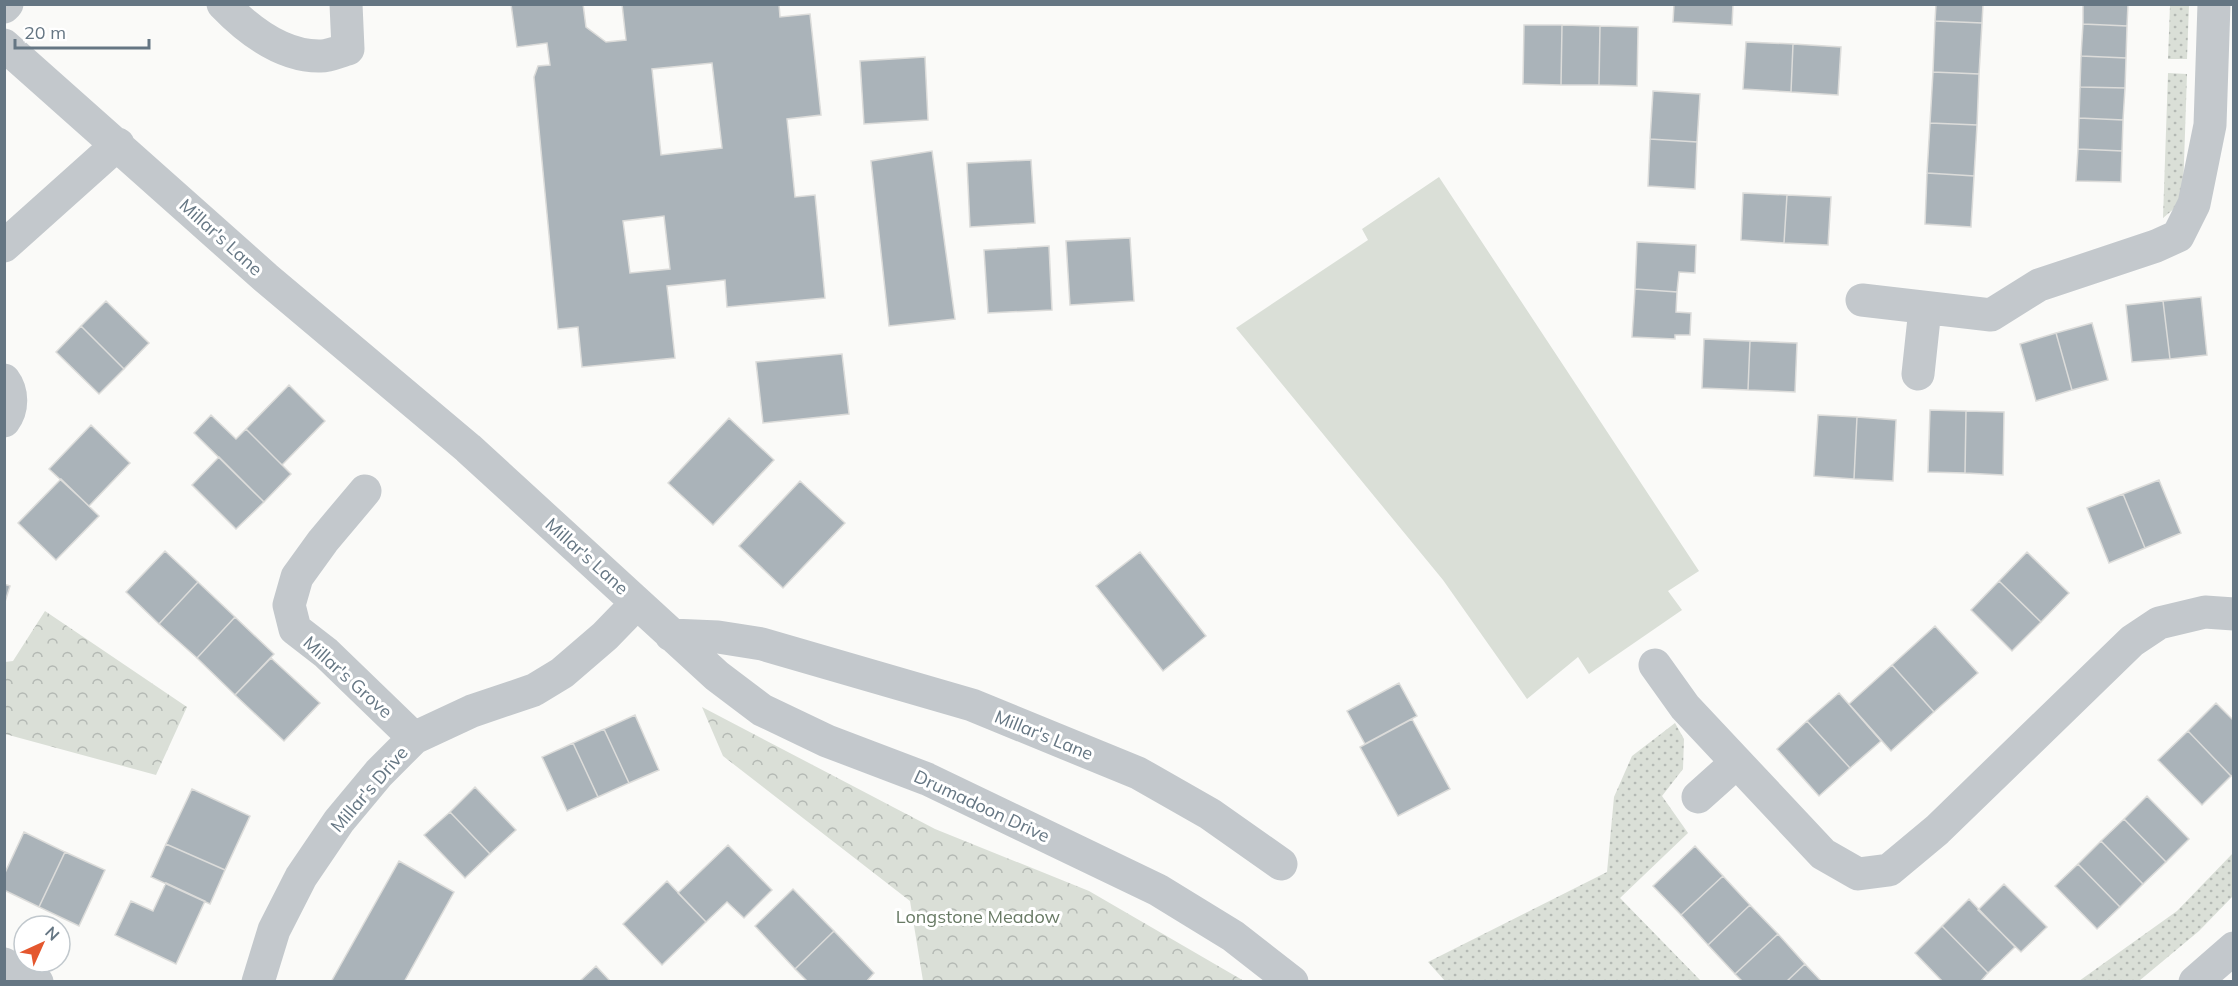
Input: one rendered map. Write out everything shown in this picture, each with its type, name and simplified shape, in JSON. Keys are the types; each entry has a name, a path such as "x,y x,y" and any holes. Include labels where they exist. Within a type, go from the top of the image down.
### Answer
{"street":[{"path":"223,4 240,22 285,51 322,56 348,49 346,4"},
{"path":"1862,300 1990,315 2039,285 2156,246 2178,236 2194,204 2222,63 2214,4"},
{"name":"Millar's Lane","path":"4,45 266,278 468,448 671,635 718,637 762,644 972,705 1138,773 1210,814 1281,864"},
{"path":"4,246 118,144"},
{"path":"1918,374 1924,309"},
{"path":"4,380 10,388 10,413 4,421"},
{"name":"Millar's Grove","path":"365,491 323,541 297,577 289,605 295,629 351,676 414,738"},
{"name":"Millar's Drive","path":"258,981 274,930 301,877 339,821 379,773 414,738 472,711 534,690 562,673 605,636 637,603"},
{"path":"1655,665 1685,707 1823,854 1858,874 1889,870 1937,830 2132,642 2159,622 2205,612 2234,615"},
{"name":"Drumadoon Drive","path":"671,635 717,676 762,710 827,741 927,779 1158,890 1233,936 1292,981"},
{"path":"1698,797 1736,763"},
{"path":"2195,981 2234,948"},
{"path":"4,964 37,981"}],"green space":[{"path":"2170,5 2189,5 2187,59 2168,59"},
{"path":"2168,73 2187,74 2183,192 2176,207 2163,218"},
{"path":"1439,177 1699,571 1668,591 1682,610 1589,674 1578,657 1527,699 1443,580 1236,328 1368,240 1362,229"},
{"path":"45,611 187,707 156,775 5,734 5,662 13,661"},
{"name":"Longstone Meadow","path":"702,707 935,829 1089,891 1244,981 923,981 910,901 723,756"},
{"path":"1675,723 1684,739 1683,769 1662,796 1688,833 1620,898 1701,981 1445,981 1428,962 1607,872 1614,797 1632,756"},
{"path":"2233,853 2233,896 2199,931 2139,981 2079,981 2177,911"}],"building":[{"path":"511,4 583,4 586,27 606,42 626,40 622,4 779,4 780,17 810,14 821,115 787,119 795,197 815,195 825,298 727,307 725,280 667,286 675,358 582,367 578,327 558,329 534,77 538,66 550,65 547,43 517,47","holes":["712,63 722,148 661,155 652,69","664,216 670,269 630,273 623,221"]},
{"path":"1674,4 1733,4 1732,25 1673,22"},
{"path":"1936,4 1983,4 1982,23 1935,21"},
{"path":"2083,4 2128,4 2127,26 2083,24"},
{"path":"1935,21 1982,23 1979,74 1933,72"},
{"path":"2083,24 2127,26 2126,58 2081,56"},
{"path":"1524,25 1562,25 1561,85 1523,84"},
{"path":"1562,25 1600,26 1599,85 1561,85"},
{"path":"1600,26 1638,27 1637,86 1599,85"},
{"path":"1746,42 1793,44 1791,92 1743,89"},
{"path":"1793,44 1841,47 1838,95 1791,92"},
{"path":"2081,56 2126,58 2125,88 2080,87"},
{"path":"925,57 928,120 864,124 860,61"},
{"path":"1933,72 1979,74 1977,125 1930,123"},
{"path":"2080,87 2125,88 2123,120 2079,118"},
{"path":"1653,91 1700,94 1697,142 1650,139"},
{"path":"2079,118 2123,120 2122,151 2078,149"},
{"path":"1930,123 1977,125 1974,176 1927,173"},
{"path":"1650,139 1697,142 1695,189 1648,186"},
{"path":"2078,149 2122,151 2121,182 2076,181"},
{"path":"932,151 955,319 889,326 871,161"},
{"path":"1031,160 1035,223 970,227 967,163"},
{"path":"1927,173 1974,176 1971,227 1925,224"},
{"path":"1743,193 1787,195 1784,243 1741,240"},
{"path":"1787,195 1831,197 1828,245 1784,243"},
{"path":"1130,238 1134,301 1070,305 1066,241"},
{"path":"1637,242 1696,245 1695,273 1679,272 1677,292 1635,289"},
{"path":"1049,246 1052,310 988,313 984,250"},
{"path":"1635,289 1677,292 1676,312 1691,313 1690,335 1675,335 1675,339 1632,337"},
{"path":"2201,297 2207,355 2170,359 2163,301"},
{"path":"106,301 149,343 124,369 81,326"},
{"path":"2163,301 2170,359 2132,362 2126,305"},
{"path":"2092,323 2108,380 2072,390 2056,333"},
{"path":"81,326 124,369 99,394 56,352"},
{"path":"2056,333 2072,390 2036,401 2020,344"},
{"path":"1704,339 1750,341 1748,390 1702,388"},
{"path":"1750,341 1797,343 1795,392 1748,390"},
{"path":"842,354 849,414 763,423 756,362"},
{"path":"289,385 325,421 282,465 246,429"},
{"path":"1930,410 1966,411 1965,473 1928,472"},
{"path":"1966,411 2004,412 2003,475 1965,473"},
{"path":"211,415 236,439 246,429 291,474 264,502 194,433"},
{"path":"1818,415 1857,417 1854,479 1814,476"},
{"path":"1857,417 1896,420 1893,481 1854,479"},
{"path":"729,418 774,460 713,525 668,483"},
{"path":"91,425 130,463 89,506 49,469"},
{"path":"219,457 264,502 236,529 192,485"},
{"path":"61,479 99,516 56,560 18,523"},
{"path":"2159,480 2181,533 2145,548 2123,494"},
{"path":"800,481 845,523 783,588 739,546"},
{"path":"2123,494 2145,548 2109,563 2087,508"},
{"path":"165,551 198,582 159,624 126,592"},
{"path":"1140,552 1206,636 1163,671 1096,586"},
{"path":"2027,552 2069,593 2041,622 1999,581"},
{"path":"1999,581 2041,622 2012,651 1971,610"},
{"path":"198,582 235,617 197,658 159,624"},
{"path":"4,584 10,586 4,605"},
{"path":"235,617 274,654 235,695 197,658"},
{"path":"1935,626 1978,673 1934,712 1892,665"},
{"path":"271,658 320,703 284,741 235,695"},
{"path":"1892,665 1934,712 1891,751 1849,704"},
{"path":"1399,683 1417,716 1365,744 1347,711"},
{"path":"1839,693 1881,741 1850,768 1807,721"},
{"path":"2216,703 2234,721 2234,774 2231,776 2188,731"},
{"path":"635,715 659,770 629,783 604,729"},
{"path":"1412,719 1450,789 1398,816 1360,747"},
{"path":"1807,721 1850,768 1819,796 1777,749"},
{"path":"604,729 629,783 598,797 573,743"},
{"path":"2188,731 2231,776 2202,805 2158,760"},
{"path":"573,743 598,797 567,811 542,757"},
{"path":"475,787 516,830 490,854 450,812"},
{"path":"192,789 250,816 225,870 166,844"},
{"path":"2147,796 2189,839 2166,862 2124,819"},
{"path":"450,812 490,854 465,878 424,835"},
{"path":"2124,819 2166,862 2143,884 2101,841"},
{"path":"24,832 65,852 39,907 4,890 4,875"},
{"path":"2101,841 2143,884 2120,907 2078,864"},
{"path":"166,844 225,870 210,904 151,877"},
{"path":"728,845 772,890 744,918 727,902 706,922 678,893"},
{"path":"1695,846 1723,876 1681,915 1653,886"},
{"path":"65,852 105,870 79,926 72,923 72,914 54,914 39,907"},
{"path":"399,861 454,892 404,982 331,982"},
{"path":"2078,864 2120,907 2097,929 2055,886"},
{"path":"1723,876 1750,905 1708,945 1681,915"},
{"path":"667,881 706,922 662,965 623,924"},
{"path":"166,883 205,901 176,964 115,935 131,901 153,911"},
{"path":"2004,884 2047,927 2021,952 1978,910"},
{"path":"793,889 834,931 795,969 755,926"},
{"path":"1969,899 2015,947 1988,973 1942,926"},
{"path":"1750,905 1778,934 1735,974 1708,945"},
{"path":"1942,926 1988,973 1980,982 1943,982 1915,953"},
{"path":"834,931 874,973 866,982 808,982 795,969"},
{"path":"1778,934 1805,964 1786,982 1743,982 1735,974"},
{"path":"1805,964 1822,982 1786,982"},
{"path":"596,966 611,982 579,982"}]}
